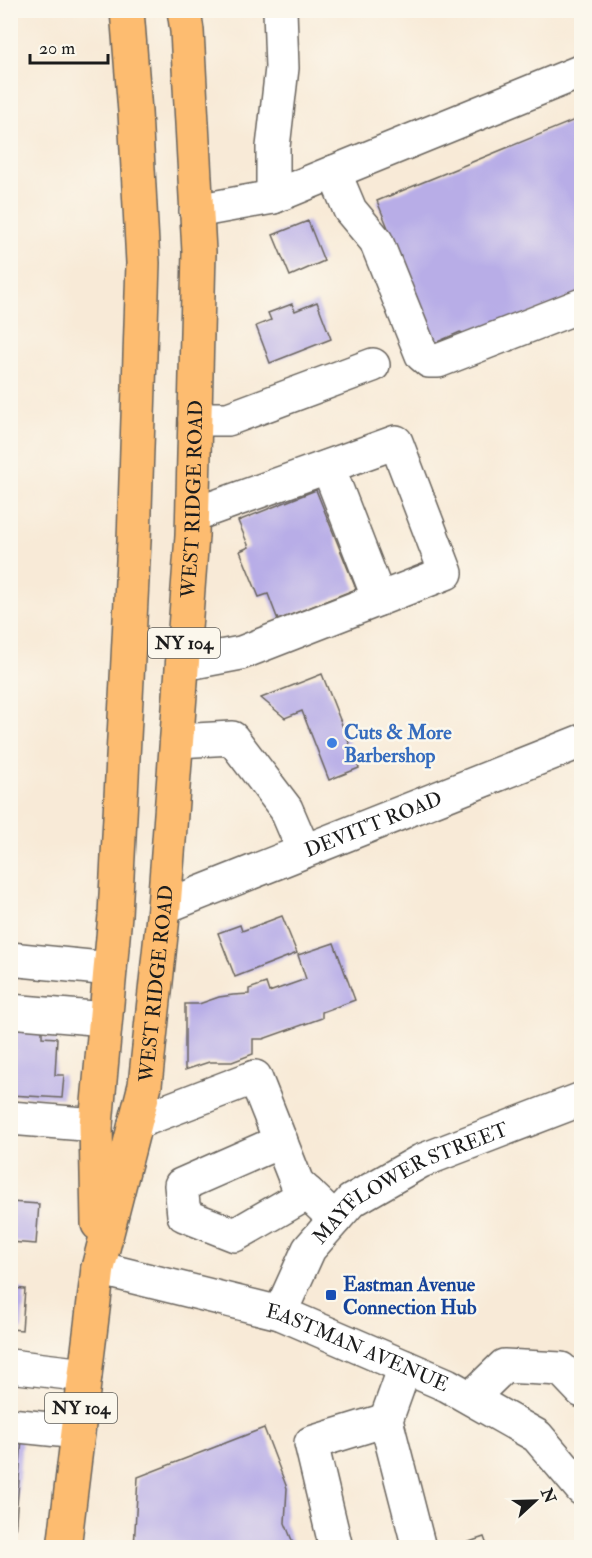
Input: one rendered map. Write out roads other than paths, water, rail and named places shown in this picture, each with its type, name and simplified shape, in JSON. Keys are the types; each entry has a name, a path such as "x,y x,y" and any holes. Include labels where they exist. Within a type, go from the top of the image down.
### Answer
{"highway":[{"name":"WEST RIDGE ROAD","path":"64,1548 98,1268 96,1125 115,915 134,541 143,263 127,10"},
{"name":"WEST RIDGE ROAD","path":"98,1268 145,1085 164,907 183,664 193,515 199,252 184,10"}],"street":[{"path":"273,197 273,147 282,68 280,10"},
{"path":"196,211 273,197 582,71"},
{"path":"334,172 350,210 376,241 422,355 429,361 438,361 582,305"},
{"path":"195,419 228,419 373,365"},
{"path":"183,664 241,653 446,573 396,442 193,515"},
{"path":"328,467 379,599"},
{"path":"177,741 232,738 286,808 304,851"},
{"name":"DEVITT ROAD","path":"164,907 582,741"},
{"path":"10,959 110,969"},
{"path":"10,1011 105,1019"},
{"path":"135,1122 255,1077 297,1184 335,1219"},
{"name":"MAYFLOWER STREET","path":"280,1313 309,1249 351,1201 421,1161 582,1099"},
{"path":"10,1118 96,1125"},
{"path":"281,1141 181,1185 184,1215 235,1235 308,1193"},
{"name":"EASTMAN AVENUE","path":"98,1268 280,1313 447,1385 537,1436 582,1489"},
{"path":"10,1366 86,1375"},
{"path":"471,1398 504,1366 561,1369 582,1391"},
{"path":"405,1367 386,1420 418,1548"},
{"path":"336,1548 311,1443 386,1420"},
{"path":"10,1425 78,1432"}],"place":[{"name":"Cuts & More Barbershop","path":"332,743"},
{"name":"Eastman Avenue Connection Hub","path":"331,1295"}]}
